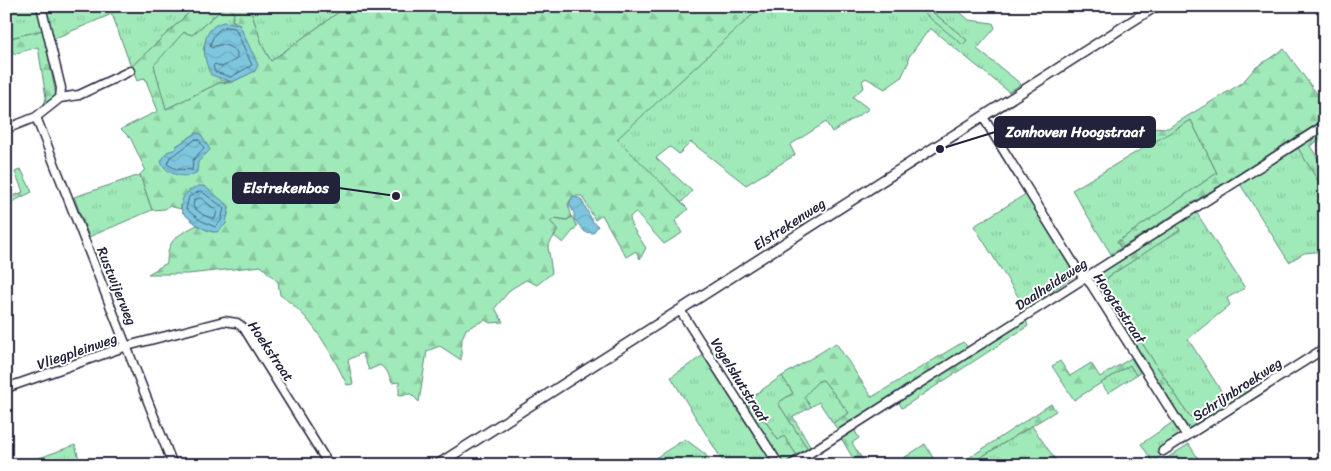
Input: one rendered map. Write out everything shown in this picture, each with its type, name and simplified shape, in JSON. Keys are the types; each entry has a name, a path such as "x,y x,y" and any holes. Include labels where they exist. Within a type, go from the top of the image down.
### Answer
{"street":[{"path":"41,6 61,88 60,98"},
{"name":"Elstrekenweg","path":"437,465 1156,6"},
{"path":"6,129 36,117 60,98 79,95 130,71"},
{"name":"Rustwijerweg","path":"36,117 173,465"},
{"name":"Hoogtestraat","path":"983,117 1079,272 1086,277 1187,436"},
{"name":"Daalheideweg","path":"791,465 1325,125"},
{"name":"Vogelshutstraat","path":"680,310 779,465"},
{"name":"Hoekstraat","path":"127,346 224,321 244,328 329,465"},
{"name":"Vliegpleinweg","path":"6,388 127,346"},
{"name":"Schrijnbroekweg","path":"1162,451 1325,348"}],"green space":[{"path":"6,6 37,6 43,30 6,39"},
{"path":"45,6 196,6 131,67 112,14 53,39"},
{"path":"196,6 226,6 192,35 184,32 154,65 166,109 219,83 232,82 255,71 239,24 232,20 234,14 229,6 249,6 263,47 271,61 347,6 762,6 617,139 688,209 675,221 682,233 664,244 635,212 630,217 631,225 646,248 640,259 636,251 626,257 602,215 595,220 582,196 573,196 568,204 572,217 567,220 556,218 550,221 558,230 548,246 552,273 537,285 526,280 511,289 495,308 503,322 490,323 485,320 466,329 462,339 461,360 440,346 427,351 419,402 411,394 399,395 399,382 392,383 387,371 380,365 369,370 362,353 348,360 353,384 347,385 320,336 302,313 280,295 278,282 261,266 188,274 148,274 167,263 171,243 179,235 197,225 213,232 225,222 229,211 229,206 181,204 181,209 169,206 165,209 152,210 140,175 145,169 131,139 121,129 158,111 145,78 137,81 131,67"},
{"path":"226,6 229,6 234,14 232,20 235,22 223,24 214,30 203,49 220,80 232,82 219,83 166,109 153,65 184,31 192,35"},
{"path":"249,6 347,6 271,61 263,47"},
{"path":"762,6 915,6 963,44 967,40 925,6 953,6 969,20 993,23 995,28 977,49 1021,84 1009,92 930,28 908,58 909,61 901,78 885,89 866,78 862,81 864,87 853,97 869,109 832,132 826,122 790,145 795,155 746,185 691,142 679,154 670,147 656,158 692,191 681,203 616,139"},
{"path":"915,6 925,6 967,40 963,45"},
{"path":"43,30 56,95 43,107 46,98 38,47 14,54 7,39"},
{"path":"1284,49 1325,105 1325,119 1121,248 1117,242 1217,173 1191,120 1146,147 1138,133 1150,127 1168,128 1242,83 1255,68"},
{"path":"1191,120 1217,173 1117,242 1121,248 1111,254 1072,190"},
{"path":"1321,133 1324,137 1310,146 1325,170 1325,192 1298,148"},
{"path":"1298,148 1325,192 1325,251 1304,253 1289,262 1240,184"},
{"path":"21,169 32,192 6,205 6,199 23,192 15,172"},
{"path":"140,175 152,210 89,237 74,197"},
{"path":"1026,194 1076,275 1026,309 974,226"},
{"path":"1196,212 1245,288 1227,298 1230,305 1188,339 1225,397 1190,417 1108,291 1105,282 1108,277 1179,230 1176,225"},
{"path":"572,217 577,226 563,243 554,236 558,230 550,221 556,218 567,220"},
{"path":"1176,225 1180,230 1108,277 1105,282 1108,291 1190,417 1247,383 1252,390 1191,428 1186,425 1095,282 1094,277"},
{"path":"1026,320 1028,326 902,408 898,401"},
{"path":"963,342 968,347 838,430 833,423 849,413 823,380 818,381 804,397 811,407 793,417 811,448 808,449 778,403 793,393 782,376 836,343 872,397"},
{"path":"705,354 775,465 725,465 671,377"},
{"path":"1131,358 1140,373 1136,375 1130,365 1074,400 1052,366 1060,361 1070,376 1091,363 1100,377"},
{"path":"1130,365 1136,375 1108,393 1101,383"},
{"path":"782,376 793,393 778,403 808,449 798,457 784,437 778,440 750,398"},
{"path":"823,380 849,413 833,423 819,402 811,407 803,397 809,388"},
{"path":"750,398 778,440 784,436 798,457 784,463 780,459 744,401"},
{"path":"1051,404 1056,411 968,465 958,465"},
{"path":"1173,422 1181,434 1157,450 1161,456 1153,462 1141,444"},
{"path":"1032,426 1059,465 968,465"},
{"path":"854,429 859,438 852,443 866,465 857,465 841,438"},
{"path":"685,439 705,454 712,465 656,465 652,460"},
{"path":"925,444 937,465 893,465"},
{"path":"1189,444 1202,465 1156,465"},
{"path":"75,445 81,465 21,465 28,462"}],"water":[{"path":"224,22 239,24 258,65 255,71 232,82 211,75 206,60 205,44 207,36 216,25"},
{"path":"196,133 201,134 210,150 198,162 197,172 183,176 167,170 161,162 167,152 176,149 176,146"},
{"path":"199,186 204,186 229,206 226,224 217,232 203,228 182,212 183,198 188,192"},
{"path":"573,196 581,199 593,222 598,226 593,233 585,232 574,219 574,213 569,204"}],"place":[{"name":"Zonhoven Hoogstraat","path":"940,149"},
{"name":"Elstrekenbos","path":"396,196"}]}
